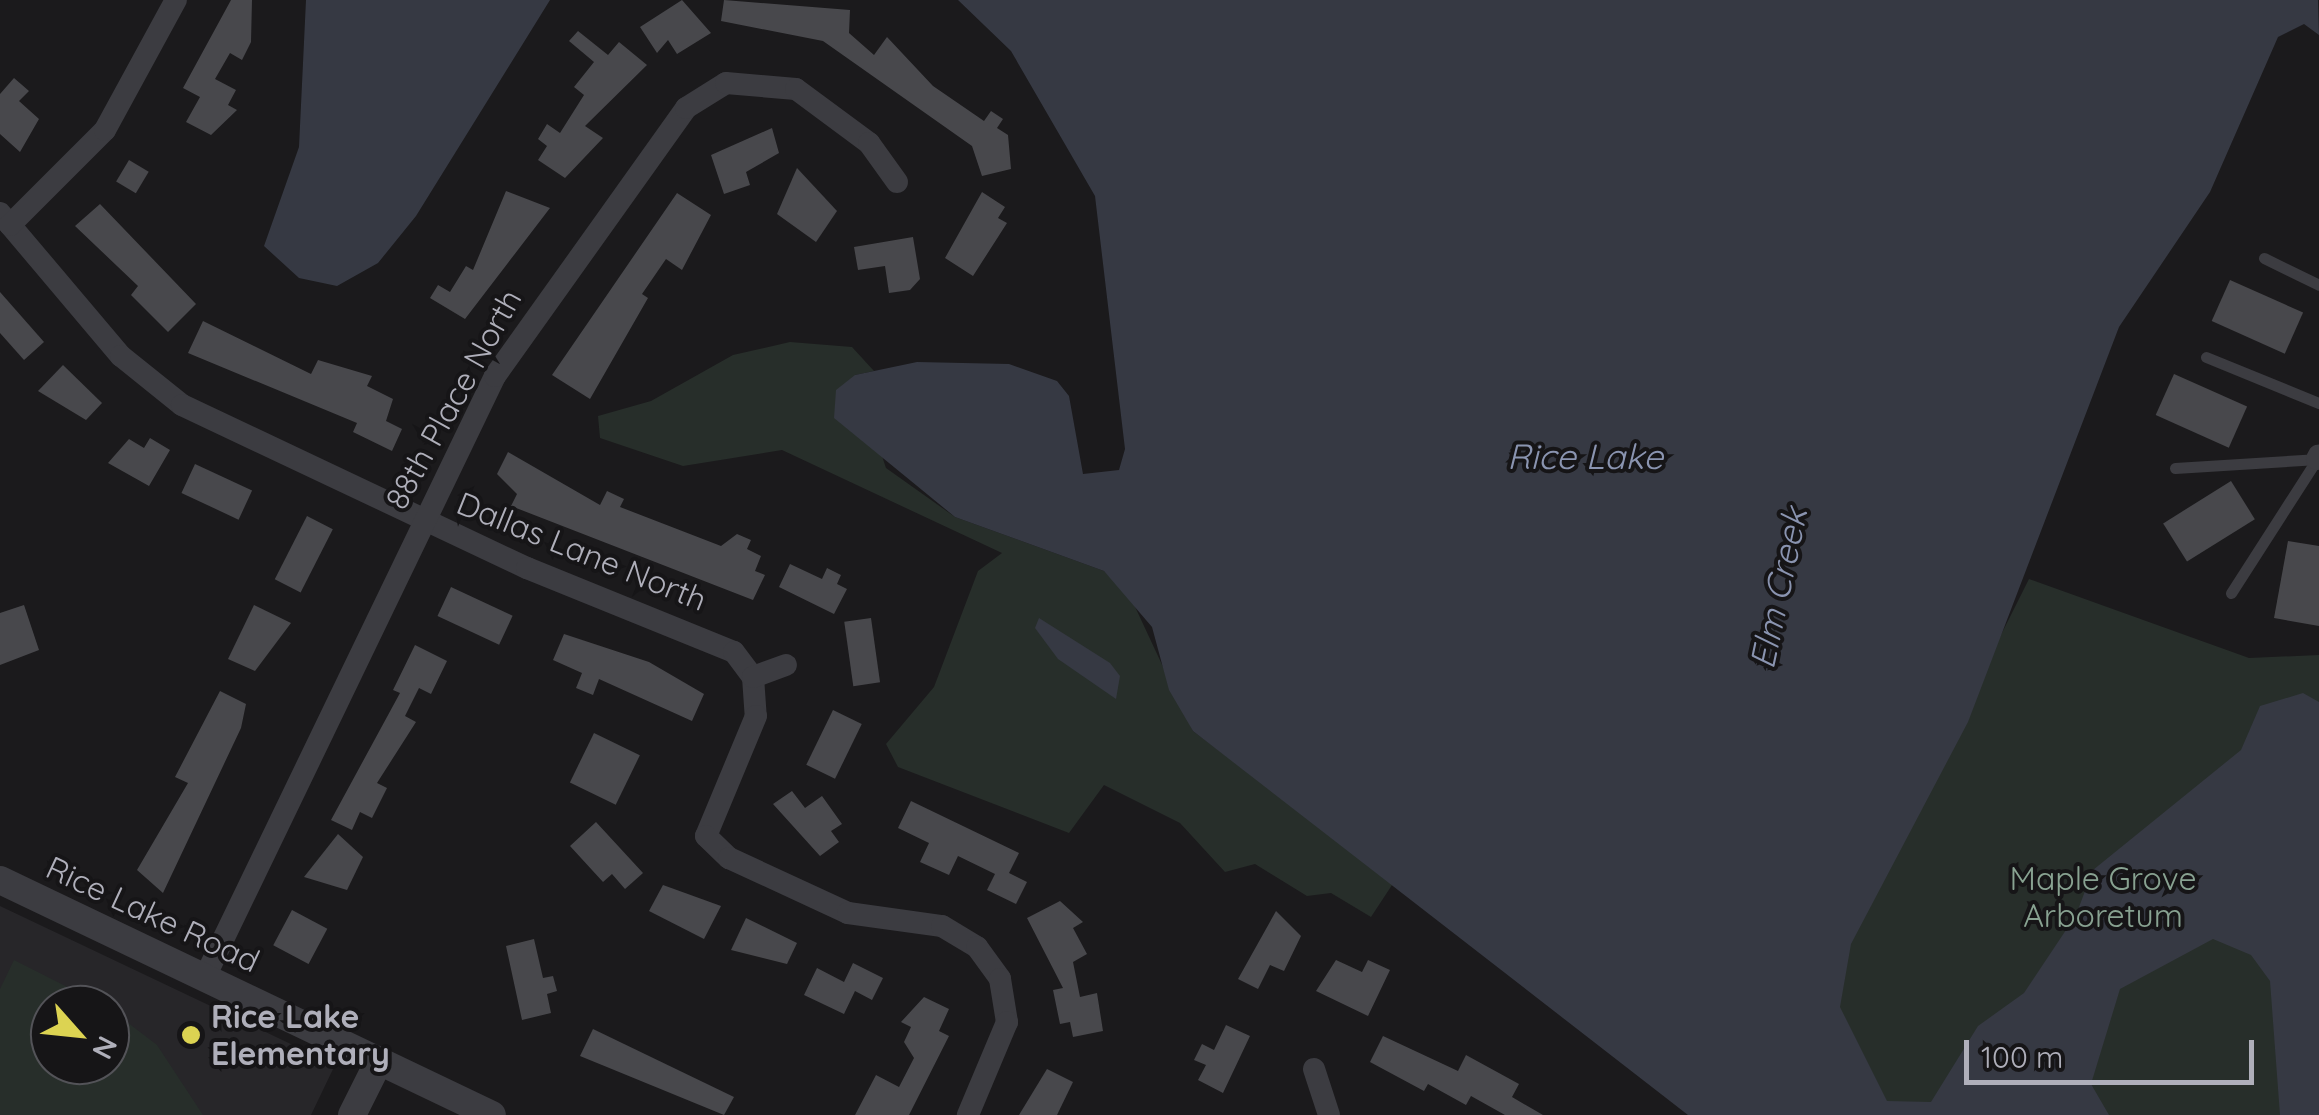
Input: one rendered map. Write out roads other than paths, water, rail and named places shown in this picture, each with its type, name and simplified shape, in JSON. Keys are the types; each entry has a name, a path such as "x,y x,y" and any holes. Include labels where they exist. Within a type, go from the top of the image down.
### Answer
{"street":[{"path":"5,219 105,130 176,0"},
{"name":"88th Place North","path":"204,978 422,520 525,326 668,128 705,93 751,79 796,89 869,143 897,182"},
{"name":"Dallas Lane North","path":"5,219 163,393 422,520 716,641 754,678"},
{"path":"786,665 754,678 753,729 706,836 728,858 848,913 962,934 1000,979 1002,1044 968,1115"},
{"name":"Rice Lake Road","path":"0,880 492,1115"},
{"path":"352,1115 379,1061"},
{"path":"1314,1069 1329,1115"}],"lane":[{"path":"2264,258 2319,285"},
{"path":"2206,357 2319,402"},
{"path":"2175,468 2319,459"},
{"path":"2231,593 2319,459"}],"water":[{"path":"306,0 550,0 416,216 378,263 337,286 299,278 264,246 299,147"},
{"name":"Rice Lake","path":"958,0 2318,0 2319,35 2304,24 2278,37 2210,192 2119,327 1968,722 1851,944 1840,1007 1887,1101 1931,1102 1978,1026 2024,993 2076,915 2093,870 2241,750 2260,706 2303,693 2319,702 2319,1115 2280,1115 2270,981 2251,955 2213,939 2120,989 2091,1084 2109,1115 1688,1115 1193,731 1169,690 1152,627 1104,571 955,517 834,418 836,390 855,375 917,362 1009,364 1057,381 1069,396 1083,474 1119,470 1125,449 1095,196 1011,51"},
{"path":"1039,618 1110,663 1120,676 1116,699 1058,659 1035,628"}],"place":[{"name":"Rice Lake Elementary","path":"191,1035"}],"water label":[{"name":"Elm Creek","path":"1778,588"}],"park label":[{"name":"Maple Grove Arboretum","path":"2103,898"}]}
